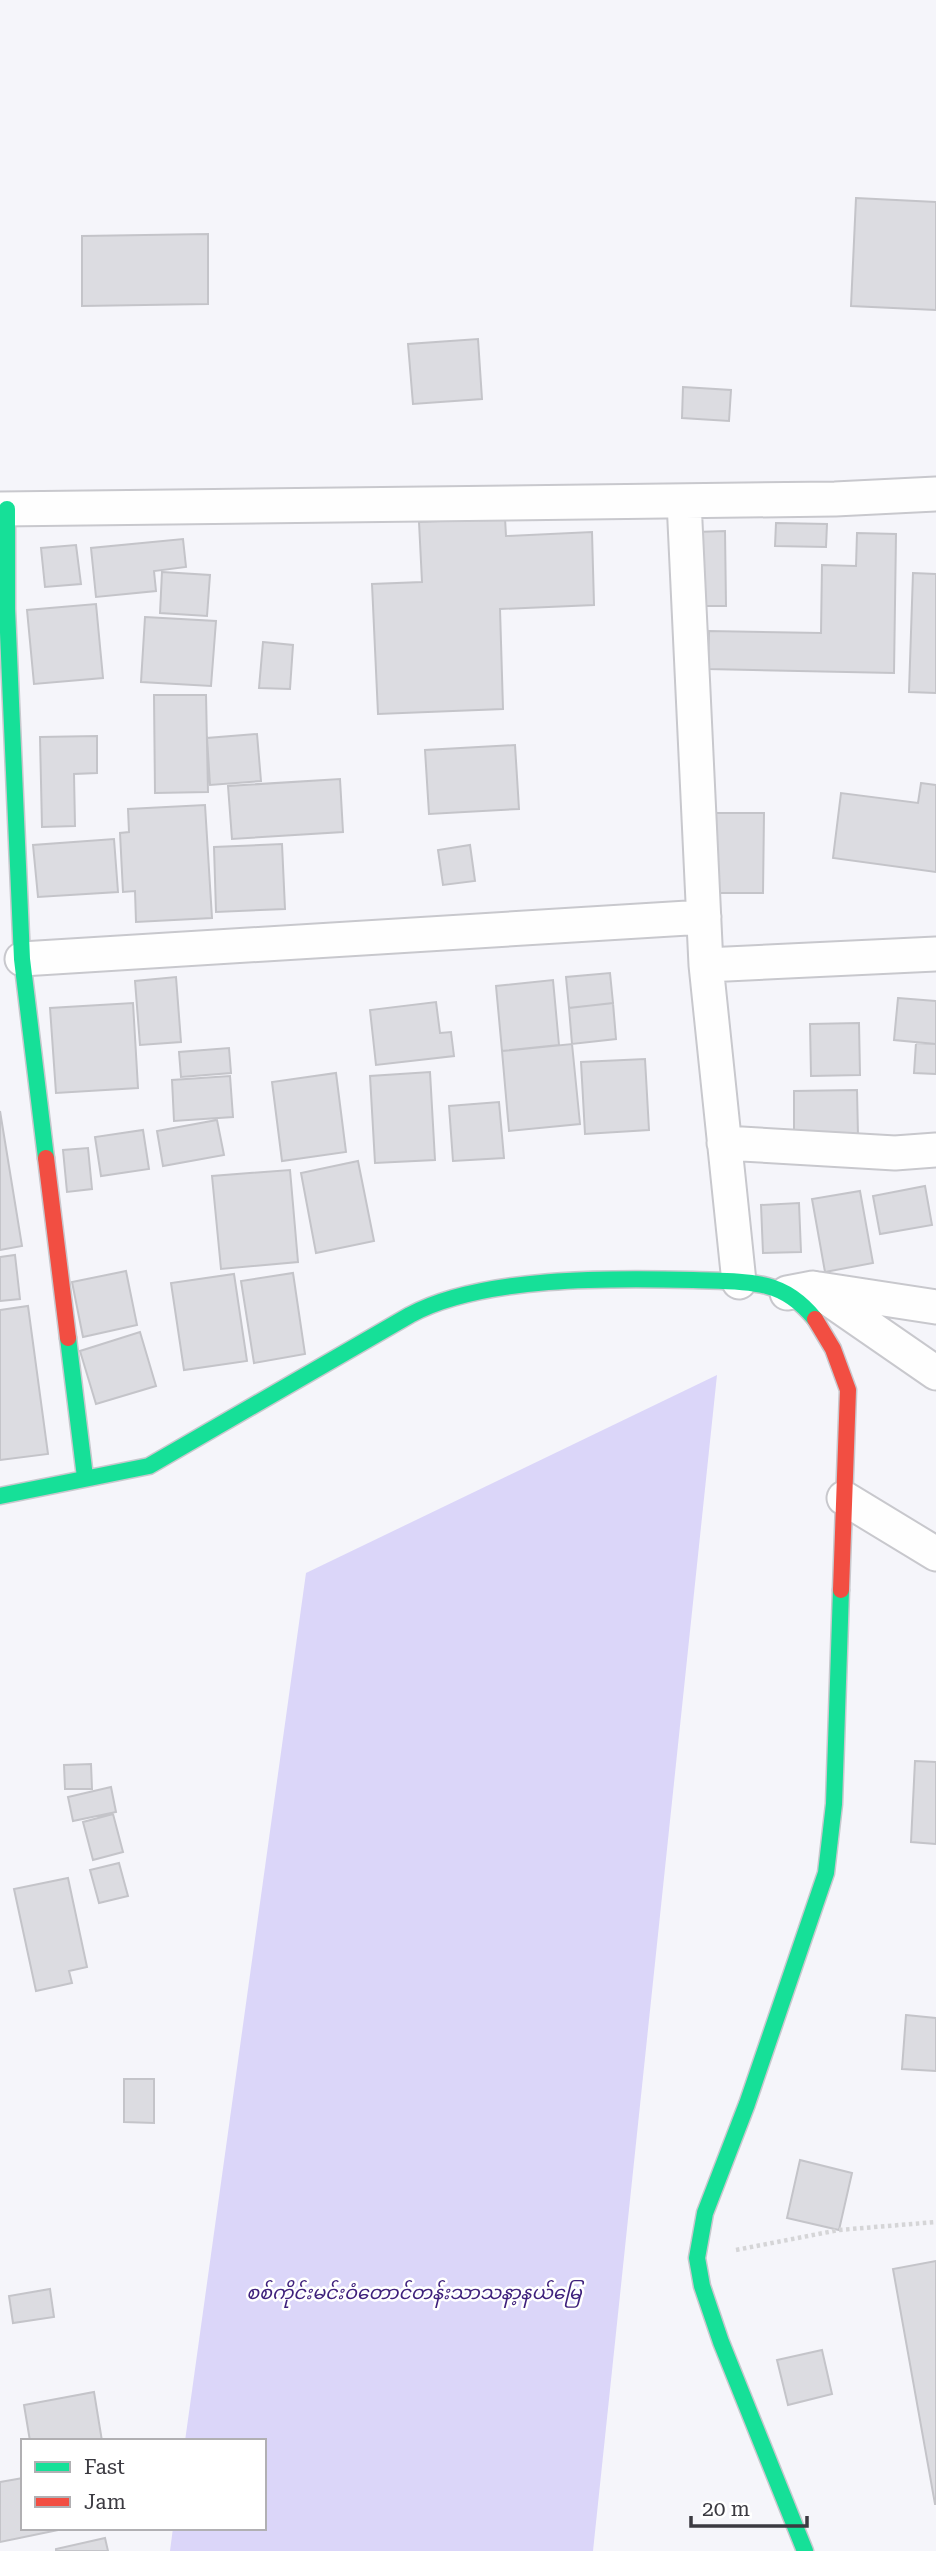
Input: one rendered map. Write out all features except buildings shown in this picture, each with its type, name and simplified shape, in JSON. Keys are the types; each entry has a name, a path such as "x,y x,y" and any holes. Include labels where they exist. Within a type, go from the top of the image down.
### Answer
{"street":[{"path":"85,1477 22,959 3,509 835,499 936,494"},
{"path":"684,501 706,965 739,1282"},
{"path":"22,959 704,917"},
{"path":"706,965 936,954"},
{"path":"724,1143 895,1153 936,1150"},
{"path":"0,1496 149,1466 328,1365 413,1312 451,1298 592,1280 739,1282 936,1307"},
{"path":"800,1290 936,1373"},
{"path":"800,1290 807,1308 833,1349 848,1390 834,1804 826,1873 747,2104 705,2213 697,2258 702,2286 722,2342 805,2551"},
{"path":"844,1497 936,1554"}],"path":[{"path":"697,2258 839,2230 936,2222"}],"green space":[{"name":"စစ်ကိုင်းမင်းဝံတောင်တန်းသာသနာ့နယ်မြေ","path":"717,1375 593,2551 170,2551 173,2530 266,2530 266,2439 185,2439 306,1573"}],"traffic: fast":[{"path":"7,509 7,609 22,959 46,1158"},
{"path":"0,1496 149,1466 410,1315 439,1302 473,1293 510,1286 587,1280 740,1282 767,1286 788,1294 815,1319"},
{"path":"68,1338 85,1477"},
{"path":"805,2551 721,2342 702,2286 697,2258 705,2213 747,2104 826,1873 834,1804 841,1590"}],"traffic: jam":[{"path":"46,1158 68,1338"},
{"path":"815,1319 833,1349 848,1390 841,1590"}]}
